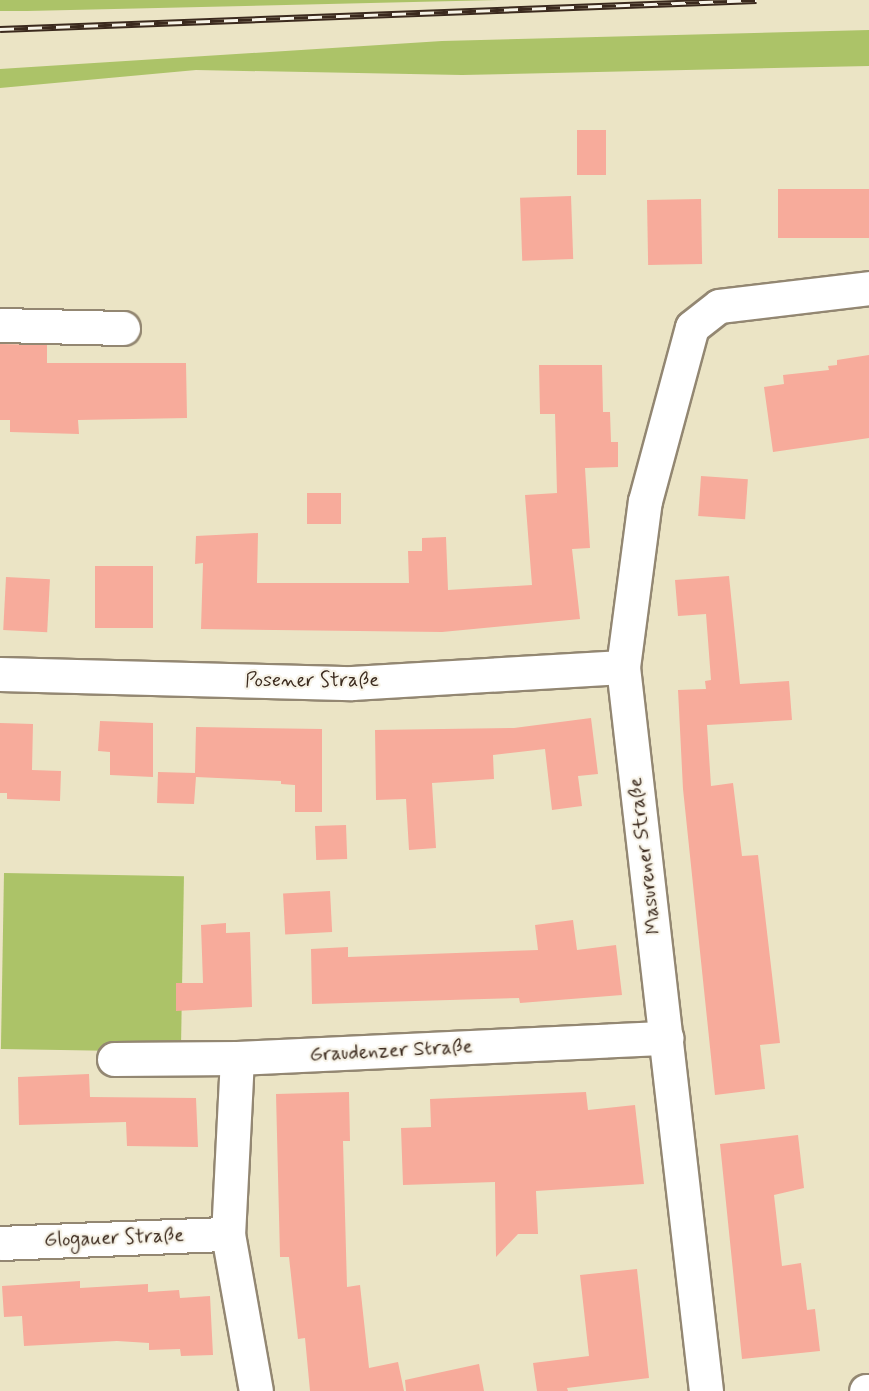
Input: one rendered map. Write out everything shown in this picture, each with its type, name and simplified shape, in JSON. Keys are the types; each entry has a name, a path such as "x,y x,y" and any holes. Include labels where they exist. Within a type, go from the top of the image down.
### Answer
{"street":[{"name":"Masurener Straße","path":"706,1391 623,667 645,501 692,327 719,306 869,288"},
{"path":"0,325 123,328"},
{"name":"Posener Straße","path":"0,674 352,683 623,667"},
{"name":"Graudenzer Straße","path":"114,1059 237,1058 667,1038"},
{"path":"237,1058 228,1234 256,1391"},
{"name":"Glogauer Straße","path":"0,1243 228,1234"}],"green space":[{"path":"0,0 498,0 0,11"},
{"path":"869,30 869,66 462,75 196,70 0,88 0,69 442,41"},
{"path":"4,873 184,876 181,1052 1,1049"}],"building":[{"path":"577,130 606,130 606,175 577,175"},
{"path":"778,189 869,189 869,238 778,238"},
{"path":"571,196 573,259 522,261 520,198"},
{"path":"701,199 702,264 648,265 647,200"},
{"path":"0,344 47,345 47,363 186,363 187,418 78,420 79,434 10,432 10,420 0,420"},
{"path":"869,355 869,438 773,452 764,387 784,384 783,375 829,370 828,366 837,365 837,360"},
{"path":"539,365 602,365 603,412 610,412 611,442 618,442 618,467 585,468 590,548 572,549 580,619 442,632 201,629 203,563 195,564 196,536 258,533 257,583 409,583 408,551 422,551 422,538 446,537 448,590 532,585 525,495 557,493 555,414 540,414"},
{"path":"701,476 748,479 745,519 698,516"},
{"path":"307,493 341,493 341,524 307,524"},
{"path":"95,566 153,566 153,628 95,628"},
{"path":"729,576 740,684 789,681 792,720 707,725 711,786 733,783 742,856 758,855 780,1043 760,1045 765,1089 715,1095 683,789 678,690 706,689 705,681 711,680 706,614 678,616 675,580"},
{"path":"6,577 50,579 47,632 3,630"},
{"path":"591,718 598,774 578,776 582,806 552,810 545,749 493,755 494,779 432,783 436,848 409,850 406,799 376,800 375,730 514,728"},
{"path":"100,721 153,723 153,777 110,775 110,752 98,751"},
{"path":"0,723 33,724 32,770 61,771 60,801 7,799 7,793 0,793"},
{"path":"196,727 322,729 322,812 295,812 295,785 281,784 281,781 196,777 194,804 157,803 158,772 195,773"},
{"path":"346,825 347,859 316,860 315,826"},
{"path":"330,891 332,932 285,934 283,893"},
{"path":"573,920 577,950 616,945 622,995 520,1003 519,998 312,1004 311,949 348,947 348,957 538,950 535,925"},
{"path":"226,923 226,933 250,932 252,1007 176,1011 176,983 203,983 201,925"},
{"path":"89,1074 90,1097 196,1098 198,1147 127,1146 126,1122 19,1125 18,1077"},
{"path":"349,1092 350,1141 343,1141 347,1287 360,1285 369,1368 398,1362 404,1391 310,1391 305,1338 298,1339 289,1257 280,1257 276,1094"},
{"path":"586,1092 588,1110 635,1105 644,1184 536,1191 538,1234 518,1234 496,1257 495,1182 403,1185 401,1128 431,1127 430,1099"},
{"path":"798,1135 804,1188 774,1195 782,1266 801,1263 807,1310 815,1309 820,1351 742,1359 720,1144"},
{"path":"637,1269 649,1378 567,1388 568,1391 537,1391 533,1363 589,1356 580,1275"},
{"path":"80,1281 80,1288 148,1284 148,1292 179,1290 180,1298 210,1296 213,1355 181,1356 180,1349 149,1350 149,1343 117,1341 24,1346 22,1316 4,1317 2,1286"},
{"path":"479,1364 484,1391 406,1391 405,1380"}],"railway":[{"path":"0,29 756,0"}]}
